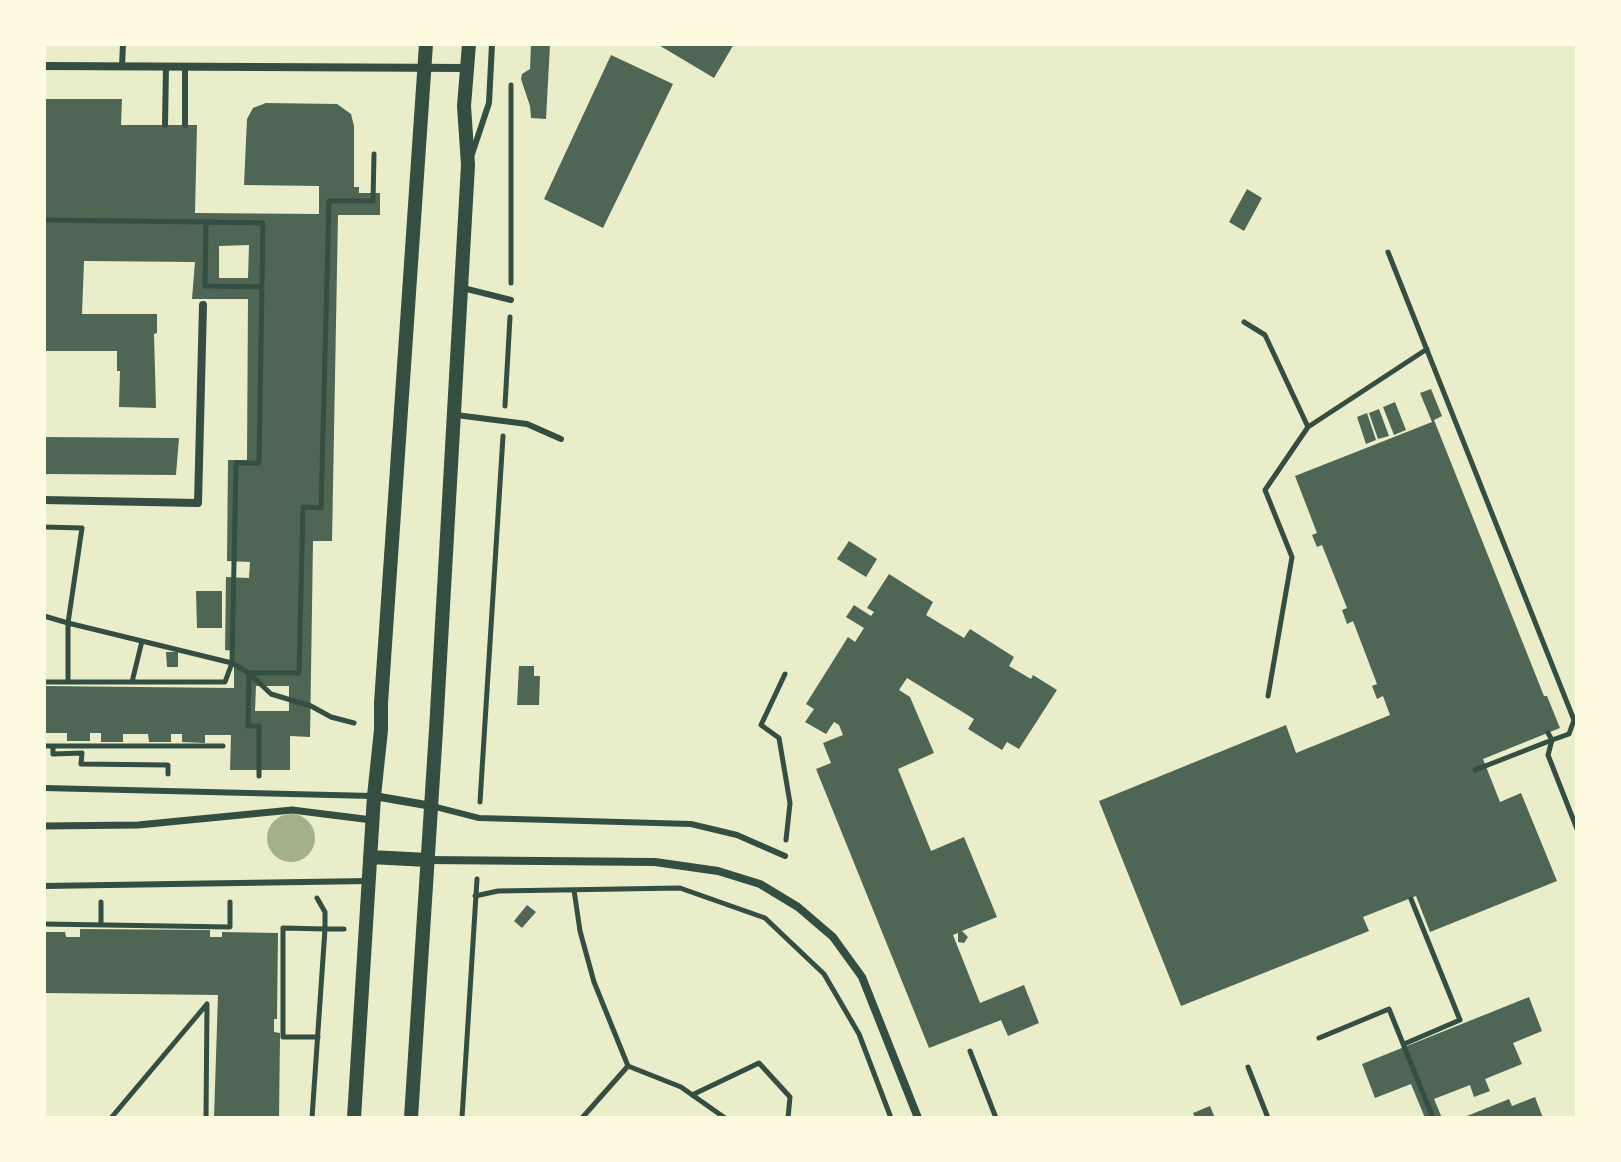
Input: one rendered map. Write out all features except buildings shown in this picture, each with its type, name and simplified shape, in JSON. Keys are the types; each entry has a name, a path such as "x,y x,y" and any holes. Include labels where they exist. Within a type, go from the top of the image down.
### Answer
{"street":[{"path":"354,1118 426,44"},
{"path":"411,1118 468,165 464,106 469,44"},
{"path":"44,66 467,68"},
{"path":"44,500 198,503 203,305"},
{"path":"374,796 432,806"},
{"path":"44,826 138,825 292,810 373,820"},
{"path":"370,857 655,862 718,871 760,884 798,907 833,937 862,977 918,1118"}],"lane":[{"path":"122,66 123,44"},
{"path":"468,165 489,103 492,44"},
{"path":"165,125 166,66"},
{"path":"185,66 185,125"},
{"path":"459,287 511,300"},
{"path":"452,415 527,424 561,439"},
{"path":"44,788 374,796"},
{"path":"432,806 479,818 691,824 737,835 785,856"},
{"path":"44,886 368,881"}],"path":[{"path":"479,818 511,300 511,76"},
{"path":"249,673 299,673 303,507 321,508 329,201 373,201 374,154"},
{"path":"44,220 263,223 259,463 236,463 232,663 225,682 44,682"},
{"path":"206,222 205,286 262,287"},
{"path":"1388,252 1574,720 1569,734 1475,770"},
{"path":"1244,322 1265,335 1308,427"},
{"path":"1268,696 1292,557 1265,490 1308,427 1427,349"},
{"path":"44,527 82,528 68,623 68,682"},
{"path":"44,616 232,663 249,673 271,694 354,723"},
{"path":"132,682 142,641"},
{"path":"249,673 248,726 259,726 259,793"},
{"path":"785,674 761,725 779,738 790,803 785,856"},
{"path":"1548,733 1552,740 1548,755 1577,829"},
{"path":"1529,741 1531,748"},
{"path":"44,746 223,746"},
{"path":"53,746 53,754 82,753"},
{"path":"1491,755 1494,762"},
{"path":"462,1118 478,860"},
{"path":"475,896 498,891 680,888 765,918 824,974 859,1034 891,1118"},
{"path":"574,890 580,931 594,982 628,1066 681,1087 725,1118"},
{"path":"1404,1044 1460,1020 1411,899"},
{"path":"101,901 101,925"},
{"path":"44,924 230,927 230,902"},
{"path":"318,1037 282,1037 283,928 344,929"},
{"path":"312,1118 325,929"},
{"path":"111,1118 207,1004 206,1118"},
{"path":"1319,1038 1389,1009 1414,1079 1420,1085 1433,1118"},
{"path":"970,1051 996,1118"},
{"path":"692,1095 759,1063 790,1097 788,1118"},
{"path":"582,1118 628,1066"},
{"path":"1248,1067 1268,1118"},
{"path":"1420,1085 1427,1082"}],"shaded area":[{"path":"291,814 308,821 315,838 308,855 291,862 274,855 267,838 274,821"}]}
